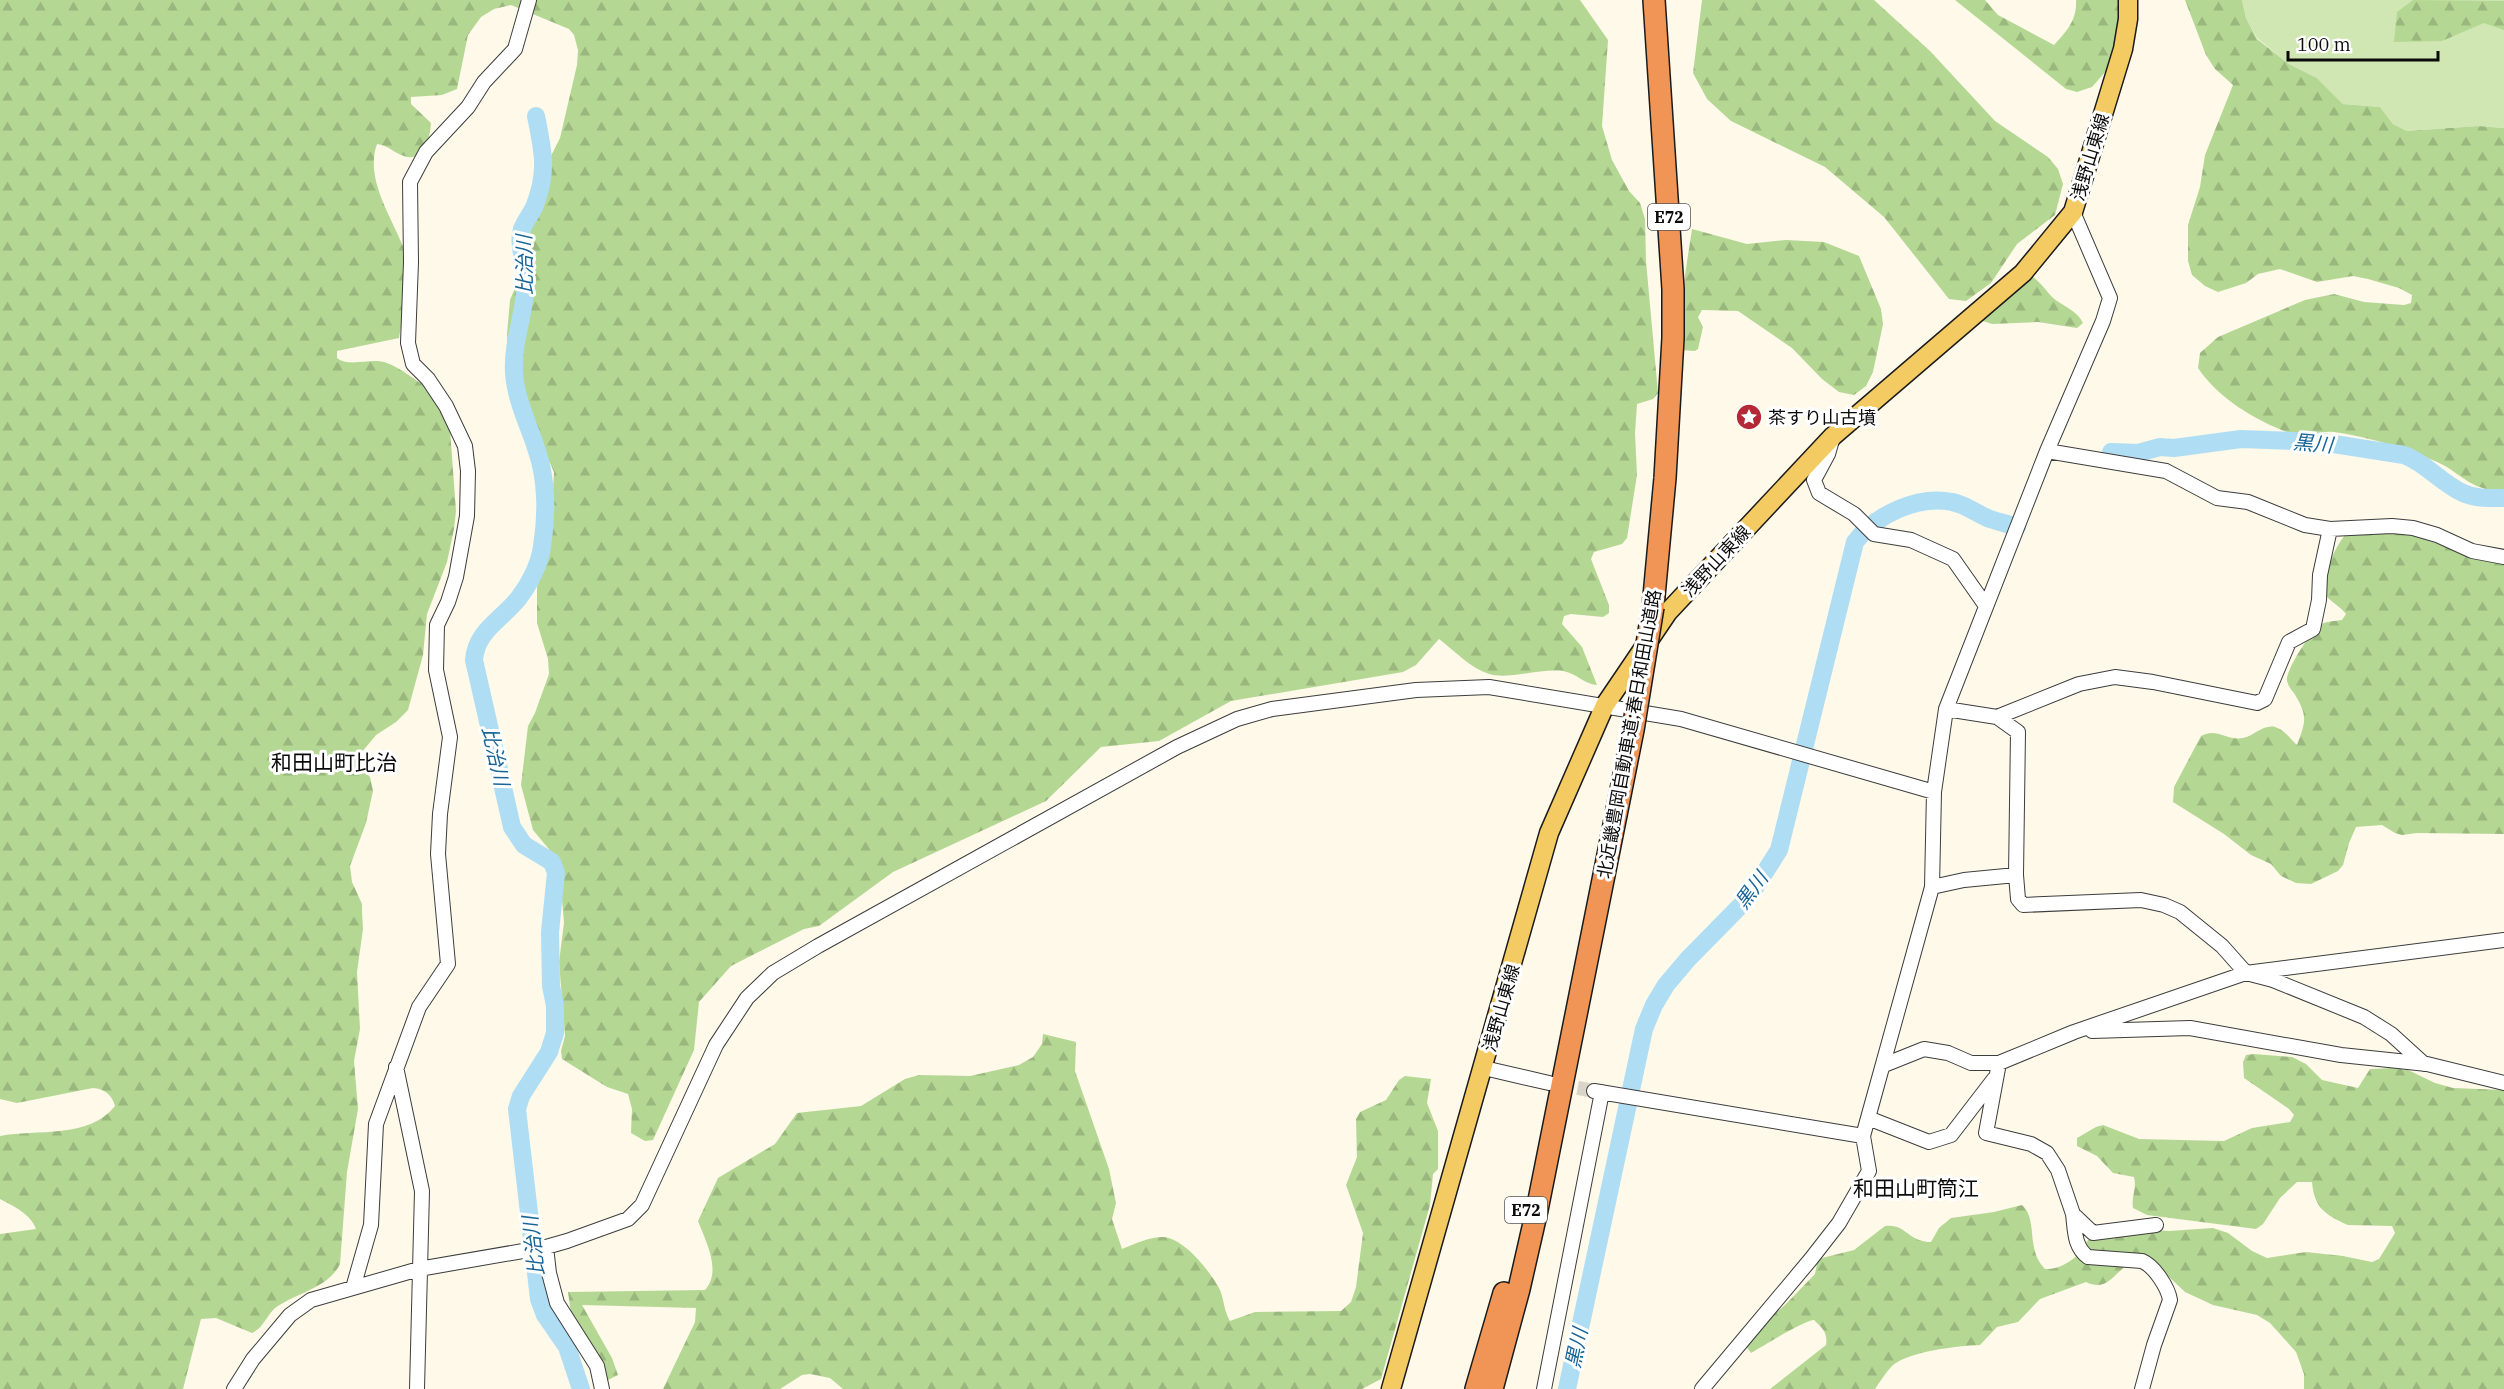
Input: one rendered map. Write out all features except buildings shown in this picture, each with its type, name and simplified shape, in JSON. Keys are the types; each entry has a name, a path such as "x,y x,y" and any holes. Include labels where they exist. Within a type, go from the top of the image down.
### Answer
{"highway":[{"name":"北近畿豊岡自動車道;春日和田山道路","path":"1646,0 1652,74 1667,434"},
{"name":"北近畿豊岡自動車道;春日和田山道路","path":"1492,1389 1519,1289 1537,1210 1633,730 1653,607 1662,528 1673,338 1673,289 1654,0"},
{"name":"北近畿豊岡自動車道;春日和田山道路","path":"1476,1389 1505,1288 1572,1031"}],"main road":[{"name":"浅野山東線","path":"1391,1389 1549,833 1605,705 1668,612 1833,436 2023,273 2073,212 2122,49 2128,0"}],"street":[{"path":"352,1288 371,1225 376,1124 419,1006 448,964 438,854 440,814 450,737 436,670 436,625 448,602 456,577 467,516 468,471 465,447 446,406 428,379 413,364 408,343 411,262 410,182 426,152 468,107 484,82 501,67 515,49 529,0"},
{"path":"1702,1389 1839,1223 1869,1171 1863,1136 1932,887 1934,792 1946,708 2048,451 2103,321 2110,298 2073,212"},
{"path":"1833,436 1828,454 1814,480 1819,493 1854,514 1874,534 1911,540 1953,559 1986,606"},
{"path":"2048,451 2166,471 2217,498 2248,502 2305,525 2330,529 2392,526 2413,528 2437,535 2472,551 2504,557"},
{"path":"1997,717 2079,684 2115,678 2153,682 2257,703 2265,699 2289,642 2313,628 2319,600 2320,575 2330,529"},
{"path":"234,1389 253,1359 290,1315 310,1300 419,1269 546,1247 628,1219 642,1205 717,1045 747,998 773,973 1177,747 1236,718 1272,709 1416,690 1489,687 1681,719 1934,792"},
{"path":"1946,708 1997,717 2018,732 2016,875 2018,899 2023,905 2141,900 2164,905 2180,912 2222,946 2246,973 2273,980 2364,1017 2391,1034 2424,1064"},
{"path":"1932,887 1964,880 2016,875"},
{"path":"1884,1065 1924,1049 1948,1053 1971,1063 1999,1063 2074,1032 2246,973 2504,940"},
{"path":"2074,1032 2190,1028 2341,1055 2424,1064 2504,1083"},
{"path":"1999,1063 1986,1133 2031,1144 2047,1153 2058,1170 2073,1214 2077,1243 2081,1252 2088,1257 2148,1263 2169,1293 2170,1300 2142,1389"},
{"path":"396,1067 422,1191 417,1389"},
{"path":"1484,1068 1549,1083"},
{"path":"1868,1118 1929,1142 1951,1135 1995,1077"},
{"path":"1544,1389 1598,1092 1863,1136"},
{"path":"2073,1214 2093,1233 2156,1225"},
{"path":"546,1247 549,1274 557,1303 597,1366 602,1389"}],"green space":[{"path":"0,0 1580,0 1608,40 1602,126 1612,160 1629,191 1640,203 1645,219 1646,261 1658,393 1653,399 1637,404 1635,433 1637,475 1627,538 1622,544 1594,552 1591,559 1609,605 1609,613 1603,617 1571,614 1564,616 1562,624 1582,647 1597,685 1563,671 1505,676 1489,674 1469,663 1439,639 1416,665 1403,672 1231,701 1159,741 1101,747 1046,801 893,872 819,926 804,929 731,966 699,1002 694,1050 653,1140 645,1141 631,1133 632,1109 628,1094 607,1087 562,1059 561,1051 565,1036 559,962 564,923 560,876 553,854 533,830 521,785 528,726 549,674 548,659 537,623 537,588 540,565 550,544 554,472 522,402 508,359 507,334 510,300 519,278 522,223 536,186 560,138 577,65 578,50 574,35 569,29 511,5 494,9 481,17 468,35 457,89 442,95 411,97 411,104 431,123 428,141 422,152 417,156 404,156 377,144 374,156 376,182 411,270 399,338 337,351 337,358 342,361 381,361 392,365 433,393 450,430 456,511 447,562 427,614 423,655 408,710 396,722 376,735 356,759 359,766 370,777 373,791 366,823 350,866 352,882 362,904 363,929 357,972 360,1029 354,1061 358,1109 347,1172 340,1264 335,1272 319,1285 274,1309 262,1325 252,1333 216,1318 201,1319 183,1389 0,1389 0,1234 36,1229 26,1215 0,1199 0,1136 77,1128 91,1124 115,1106 107,1093 93,1088 17,1103 0,1099"},
{"path":"1702,0 1874,0 1930,51 1995,121 2048,157 2058,169 2063,184 2055,215 2017,244 1991,283 1966,301 1949,299 1884,217 1825,167 1731,121 1707,99 1693,73"},
{"path":"1955,0 1985,0 1998,15 2054,45 2073,19 2076,0 2119,0 2120,49 2113,63 2092,87 2077,92 2066,89"},
{"path":"2185,0 2242,0 2246,18 2257,39 2289,64 2317,78 2343,104 2380,107 2393,124 2407,131 2478,126 2504,128 2504,489 2481,487 2437,462 2370,439 2334,432 2301,435 2289,433 2263,422 2227,399 2198,368 2200,353 2218,337 2305,300 2334,294 2364,302 2404,305 2411,303 2412,295 2399,288 2353,276 2317,282 2280,269 2258,274 2246,283 2218,292 2205,286 2192,275 2188,261 2188,225 2200,187 2205,155 2233,85 2215,69 2206,55"},
{"path":"2242,0 2504,0 2504,128 2478,126 2407,131 2393,124 2380,107 2343,104 2317,78 2289,64 2257,38 2246,18"},
{"path":"2413,0 2504,1 2504,30 2484,23 2442,41 2394,42 2397,12"},
{"path":"1692,229 1747,244 1786,240 1824,242 1859,256 1881,309 1883,324 1873,372 1866,386 1854,395 1839,392 1822,379 1792,348 1738,311 1702,310 1698,317 1703,327 1698,349 1695,351 1680,350 1677,328"},
{"path":"2031,276 2052,297 2073,311 2083,323 2077,328 2038,322 1992,324 1980,320"},
{"path":"2407,533 2461,552 2504,560 2504,834 2417,833 2402,835 2382,825 2356,827 2343,865 2338,871 2311,884 2296,883 2281,876 2271,864 2251,855 2224,834 2173,802 2174,787 2201,736 2206,734 2217,733 2232,738 2243,738 2266,727 2275,727 2285,732 2297,745 2304,719 2299,701 2288,684 2287,676 2299,652 2316,629 2325,623 2342,620 2346,614 2328,598 2325,592 2326,575 2337,548 2345,535"},
{"path":"1043,1034 1076,1042 1075,1071 1109,1169 1116,1203 1112,1219 1122,1249 1157,1237 1180,1243 1196,1257 1216,1283 1230,1321 1255,1312 1341,1311 1351,1302 1356,1287 1363,1233 1346,1185 1357,1157 1356,1119 1360,1112 1386,1100 1399,1080 1405,1076 1431,1079 1427,1103 1438,1131 1438,1169 1433,1174 1430,1205 1381,1379 1362,1389 843,1389 830,1378 810,1374 802,1375 780,1389 663,1389 695,1322 696,1308 582,1305 612,1358 618,1375 608,1380 571,1314 568,1292 705,1290 710,1282 712,1265 698,1221 718,1178 775,1144 797,1113 861,1106 905,1079 919,1075 970,1076 1019,1065 1033,1057 1042,1044"},
{"path":"2246,1055 2292,1057 2306,1064 2322,1080 2358,1088 2370,1069 2393,1068 2408,1070 2435,1083 2453,1088 2504,1090 2504,1389 2304,1389 2304,1374 2296,1352 2270,1323 2257,1315 2213,1305 2185,1292 2151,1260 2129,1263 2104,1284 2093,1285 2086,1282 2040,1299 2018,1322 1997,1327 1980,1345 1934,1350 1900,1361 1890,1368 1875,1389 1770,1389 1826,1345 1825,1333 1814,1320 1809,1321 1751,1353 1746,1346 1747,1338 1786,1304 1815,1274 1818,1259 1854,1250 1885,1226 1898,1227 1917,1239 1931,1242 1939,1228 1951,1218 1994,1212 2022,1205 2030,1219 2035,1253 2045,1269 2059,1267 2069,1262 2077,1256 2092,1237 2137,1229 2169,1231 2213,1228 2228,1233 2252,1251 2267,1258 2306,1252 2372,1262 2379,1259 2395,1233 2392,1226 2348,1225 2333,1218 2318,1204 2312,1182 2297,1182 2280,1198 2263,1224 2256,1229 2147,1215 2133,1208 2134,1177 2113,1173 2097,1156 2077,1146 2077,1138 2103,1125 2139,1139 2224,1141 2252,1128 2290,1122 2294,1115 2289,1109 2244,1078 2243,1062"}],"waterway":[{"name":"比治川","path":"536,116 543,171 535,205 523,226 521,235 526,279 515,349 514,373 520,403 543,474 544,534 539,560 530,581 518,599 484,633 479,641 474,660 512,827 524,845 552,862 556,873 550,932 555,1033 549,1052 521,1096 517,1109 539,1299 545,1315 567,1347 581,1389"},
{"name":"黒川","path":"2111,452 2138,453 2160,447 2174,448 2241,439 2321,442 2404,455 2463,493 2478,497 2504,498"},
{"name":"黒川","path":"1567,1389 1644,1029 1666,985 1688,959 1749,897 1779,850 1855,542 1874,523 1898,509 1925,502 1957,503 1990,519 2017,527"}],"tunnel":[{"path":"1557,1084 1594,1091"}],"place":[{"name":"茶すり山古墳","path":"1749,417"}],"district":[{"name":"和田山町比治","path":"334,762"},
{"name":"和田山町筒江","path":"1916,1188"}]}
